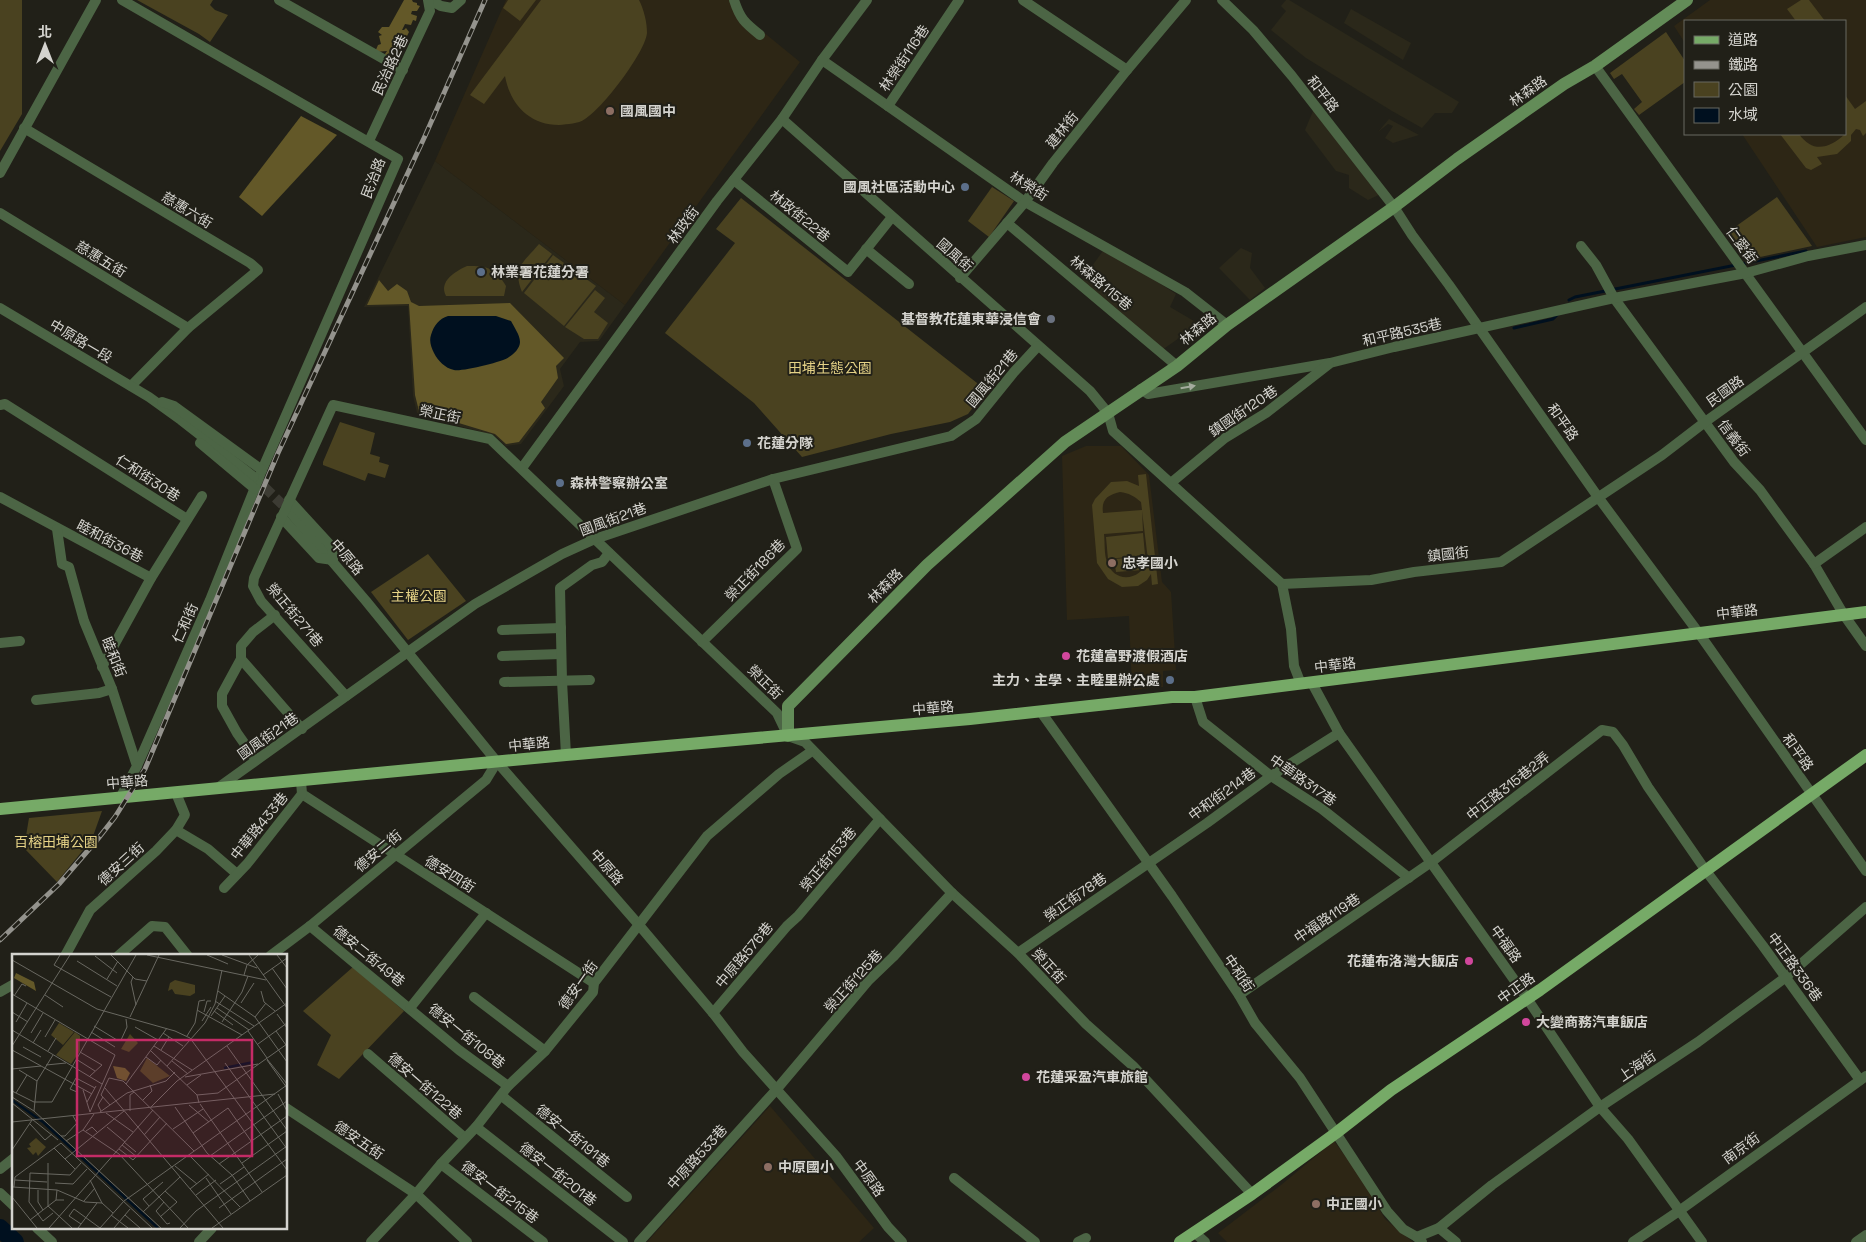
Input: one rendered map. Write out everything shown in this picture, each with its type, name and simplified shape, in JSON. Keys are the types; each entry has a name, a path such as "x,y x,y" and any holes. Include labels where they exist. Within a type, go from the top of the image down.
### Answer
{"main road":[{"name":"中華路","path":"0,810 219,787 788,736 1041,712 1172,697 1195,697 1866,612"},
{"name":"中正路","path":"1180,1242 1252,1194 1336,1134 1391,1090 1528,999 1866,755"}],"street":[{"path":"0,174 96,0"},
{"name":"民治路","path":"122,0 398,159 258,474"},
{"path":"279,0 403,70"},
{"path":"429,0 441,6 452,8 461,0"},
{"name":"民治路2巷","path":"369,141 430,11 429,0"},
{"path":"734,0 744,23 760,35"},
{"name":"林榮街116巷","path":"888,106 959,0"},
{"path":"1023,0 1127,70"},
{"name":"建林街","path":"960,278 1025,202 1053,163 1127,70 1186,0"},
{"name":"和平路","path":"1222,0 1253,30 1292,76 1394,207 1412,236 1598,497 1698,632 1866,871"},
{"name":"林森路","path":"788,736 788,706 927,565 1065,442 1177,366 1227,325 1394,207 1520,114 1564,84 1595,66 1687,0"},
{"name":"林政街","path":"522,468 590,372 782,119 863,2"},
{"name":"林榮街","path":"822,60 1025,202 1185,292 1227,325"},
{"name":"仁愛街","path":"1595,66 1866,440"},
{"name":"國風街","path":"782,119 1090,391 1108,413"},
{"name":"慈惠六街","path":"24,128 250,263 258,270 188,328"},
{"name":"林政街22巷","path":"734,180 848,272 866,249"},
{"name":"慈惠五街","path":"0,214 188,328"},
{"path":"892,217 866,249 909,284"},
{"name":"林森路115巷","path":"1007,223 1177,366"},
{"name":"和平路535巷","path":"1141,390 1148,394 1330,363 1480,329 1611,293 1866,245"},
{"name":"信義街","path":"1581,246 1596,265 1611,293 1734,462 1760,490 1814,564 1866,646"},
{"name":"民國路","path":"1598,497 1662,455 1866,307"},
{"name":"中原路一段","path":"0,308 149,397"},
{"path":"131,386 188,328"},
{"name":"國風街21巷","path":"219,787 475,604 536,568 595,539 773,479 951,436 976,419 1038,346"},
{"name":"鎮國街120巷","path":"1172,482 1225,438 1266,413 1330,363"},
{"path":"149,397 258,474"},
{"path":"149,397 254,489"},
{"name":"仁和街30巷","path":"0,405 5,404 187,519"},
{"name":"榮正街","path":"286,514 290,500 333,405 490,439 777,713 788,736 805,742 952,893 1018,953 1086,1024 1132,1066 1252,1194"},
{"path":"1108,413 1113,431 1172,482 1282,584 1292,629 1294,666 1307,683"},
{"name":"仁和街","path":"136,766 210,600 254,489 258,474"},
{"name":"榮正街186巷","path":"702,642 797,549 773,479"},
{"name":"仁和街30巷","path":"102,667 151,578 202,496"},
{"name":"睦和街36巷","path":"0,497 151,578"},
{"name":"鎮國街","path":"1282,584 1371,580 1414,572 1501,562 1598,497"},
{"path":"290,500 332,548 333,560"},
{"name":"中原路","path":"286,514 333,560 497,762 639,924 776,1090 836,1156 888,1227 902,1242"},
{"name":"榮正街271巷","path":"286,514 254,578 254,586 257,594 274,615 346,696"},
{"path":"1814,564 1866,527"},
{"name":"睦和街","path":"57,529 62,564 69,567 84,621 112,689 136,766"},
{"path":"566,755 560,588 592,565 602,562 610,553"},
{"path":"256,760 236,733 222,706 222,694 241,659 242,646 253,632 274,615"},
{"path":"502,630 561,628"},
{"path":"0,643 20,641"},
{"path":"502,656 561,654"},
{"path":"241,659 302,729"},
{"path":"504,682 590,680"},
{"name":"中福路","path":"1307,683 1339,734 1528,999 1600,1107 1628,1139 1702,1242"},
{"path":"36,700 99,693 112,689"},
{"name":"中華路317巷","path":"1195,697 1203,722 1272,776 1322,809 1409,878"},
{"name":"中和街","path":"1041,712 1239,995 1254,1023 1300,1078 1387,1211 1403,1229 1419,1240"},
{"name":"中正路315巷2弄","path":"1430,863 1602,730"},
{"name":"中正路336巷","path":"1602,730 1613,732 1619,738 1648,787 1706,871 1863,1078"},
{"name":"中和街214巷","path":"1148,863 1272,776 1339,734"},
{"name":"德安一街","path":"371,1242 476,1127 508,1086 545,1051 593,992 594,983 707,836 779,774 812,751"},
{"name":"德安二街","path":"273,954 310,926 486,780 497,762"},
{"path":"120,798 136,766"},
{"path":"301,781 302,794"},
{"name":"德安三街","path":"66,954 90,910 156,851 176,830 185,815 176,793"},
{"name":"德安四街","path":"302,794 594,983"},
{"name":"中華路433巷","path":"224,888 247,864 302,794"},
{"name":"榮正街153巷","path":"798,916 880,819"},
{"name":"中華路433巷","path":"176,830 208,849 236,874"},
{"name":"榮正街78巷","path":"1018,953 1148,863"},
{"name":"中福路119巷","path":"1239,995 1430,863"},
{"name":"榮正街125巷","path":"776,1090 868,981 893,957 952,893"},
{"name":"上海街","path":"1419,1240 1439,1228 1492,1185 1600,1107 1698,1042 1786,977 1866,907"},
{"path":"410,1008 486,913"},
{"name":"中原路576巷","path":"713,1012 787,926 798,916"},
{"path":"120,954 152,926 160,925 165,927 186,954"},
{"name":"德安二街49巷","path":"310,926 410,1008"},
{"path":"0,992 12,985"},
{"path":"474,997 545,1051"},
{"name":"德安一街108巷","path":"410,1008 459,1050 508,1086"},
{"name":"德安一街122巷","path":"368,1054 465,1138"},
{"name":"南京街","path":"1633,1242 1863,1078"},
{"name":"中原路533巷","path":"639,1242 776,1090"},
{"name":"德安一街191巷","path":"502,1096 626,1197"},
{"name":"德安五街","path":"288,1109 416,1194 467,1242"},
{"name":"德安一街201巷","path":"476,1127 623,1242"},
{"path":"0,1169 12,1160"},
{"name":"德安一街215巷","path":"441,1164 543,1242"},
{"path":"954,1178 1035,1242"},
{"path":"0,1193 12,1204"},
{"path":"1439,1228 1456,1242"},
{"path":"39,1230 52,1242"},
{"path":"199,1242 210,1230"},
{"path":"1194,1232 1205,1242"},
{"path":"1856,1242 1866,1235"}],"shaded area":[{"path":"404,0 412,0 420,6 417,11 412,11 411,14 417,16 416,21 413,20 411,25 405,24 402,30 406,28 409,32 407,36 400,36 400,38 405,39 404,43 399,43 401,47 395,51 399,63 383,57 387,51 375,52 378,45 381,44 379,36 382,35 378,32 382,27 389,27"},
{"name":"國風國中","path":"506,0 732,0 734,8 800,62 625,305 435,161"},
{"path":"1286,0 1289,0 1459,102 1452,113 1435,113 1422,128 1392,111 1306,58 1271,30 1286,11 1281,6"},
{"path":"1710,0 1866,0 1866,237 1817,247 1743,135 1846,135 1846,20 1684,20 1684,41 1674,26"},
{"path":"1351,9 1411,43 1403,60 1344,23"},
{"path":"1316,104 1383,193 1368,200 1349,188 1349,175 1336,171 1305,130"},
{"path":"301,116 337,135 262,216 239,197"},
{"path":"1389,119 1419,135 1393,143 1385,138 1393,126 1388,124 1378,132"},
{"name":"林業署花蓮分署","path":"435,161 625,305 599,341 580,342 560,369 564,386 521,444 506,446 494,435 420,416 417,413 413,396 408,306 364,307"},
{"path":"1105,248 1176,294 1170,307 1199,324 1162,350 1082,280"},
{"path":"1241,248 1252,253 1250,268 1265,288 1250,300 1219,268"},
{"path":"379,280 388,291 397,284 407,291 411,302 419,306 510,303 564,358 556,366 558,378 541,402 545,408 519,442 506,444 495,434 419,411 415,395 409,304 367,305"},
{"name":"忠孝國小","path":"1086,446 1121,446 1149,475 1162,582 1171,592 1176,670 1163,671 1163,687 1132,690 1129,616 1067,620 1062,456"},
{"name":"中原國小","path":"770,1106 874,1228 859,1242 647,1242"},
{"name":"中正國小","path":"1334,1141 1360,1176 1385,1219 1413,1242 1227,1242 1218,1233 1281,1185"}],"green space":[{"path":"0,0 22,0 22,114 0,151"},
{"path":"137,0 213,0 210,5 215,10 228,15 210,42"},
{"path":"508,0 536,0 520,21 503,8"},
{"path":"541,0 639,0 644,12 647,33 639,53 631,66 602,104 585,119 573,124 548,124 530,117 516,104 505,76 484,104 470,95"},
{"path":"1801,0 1809,0 1824,20 1795,20 1787,9"},
{"path":"1666,32 1684,59 1684,83 1639,115 1634,109 1642,102 1622,74 1614,79 1610,73"},
{"path":"1846,96 1855,109 1866,101 1866,133 1863,136 1860,130 1856,129 1851,135 1851,141 1837,154 1817,157 1822,164 1811,170 1806,168 1781,135 1800,135 1810,144 1822,147 1846,135"},
{"path":"992,187 1014,201 989,237 968,221"},
{"path":"1777,197 1812,246 1746,260 1728,232"},
{"name":"田埔生態公園","path":"741,198 986,390 968,414 950,422 891,434 802,457 754,403 665,333 735,243 716,229"},
{"path":"539,244 552,254 522,292 518,276 521,265"},
{"path":"553,255 596,286 564,326 524,293"},
{"path":"467,266 490,269 498,275 506,286 504,296 446,296 444,286 446,281 453,274"},
{"path":"595,290 605,298 594,312 608,323 598,339 584,339 565,327"},
{"path":"340,422 375,433 370,454 380,457 379,462 389,465 385,478 368,473 365,481 323,465"},
{"path":"1146,474 1158,584 1152,585 1151,574 1147,580 1138,586 1122,587 1108,579 1097,563 1092,505 1095,499 1111,482 1127,481 1139,486 1138,475","holes":["1120,492 1134,496 1141,502 1142,510 1103,513 1103,504 1106,498","1142,511 1148,560 1145,567 1134,576 1121,577 1110,569 1107,562 1104,534 1143,531"]},
{"path":"1143,533 1145,555 1108,559 1106,537"},
{"name":"主權公園","path":"428,554 466,601 408,640 371,592"},
{"path":"1141,557 1142,570 1116,572 1114,559"},
{"name":"百榕田埔公園","path":"102,811 92,839 57,882 24,848 29,818"},
{"path":"353,967 404,1011 339,1079 317,1065 331,1035 303,1011"}],"water":[{"path":"448,316 496,316 511,321 519,337 519,346 511,356 505,359 465,370 451,369 438,359 430,342 435,325"}],"waterway":[{"path":"1569,300 1575,297 1806,251"},
{"path":"1514,328 1553,319 1557,315"},
{"path":"0,1228 15,1242"}],"tunnel":[{"path":"254,477 290,512"}],"railway":[{"path":"0,940 59,884 97,840 115,817 145,769 278,453 425,136 485,0"}],"place":[{"name":"國風國中","path":"610,111"},
{"name":"國風社區活動中心","path":"965,187"},
{"name":"林業署花蓮分署","path":"481,272"},
{"name":"基督教花蓮東華浸信會","path":"1051,319"},
{"name":"花蓮分隊","path":"747,443"},
{"name":"森林警察辦公室","path":"560,483"},
{"name":"忠孝國小","path":"1112,563"},
{"name":"花蓮富野渡假酒店","path":"1066,656"},
{"name":"主力、主學、主睦里辦公處","path":"1170,680"},
{"name":"花蓮布洛灣大飯店","path":"1469,961"},
{"name":"大變商務汽車飯店","path":"1526,1022"},
{"name":"花蓮采盈汽車旅館","path":"1026,1077"},
{"name":"中原國小","path":"768,1167"},
{"name":"中正國小","path":"1316,1204"}]}
